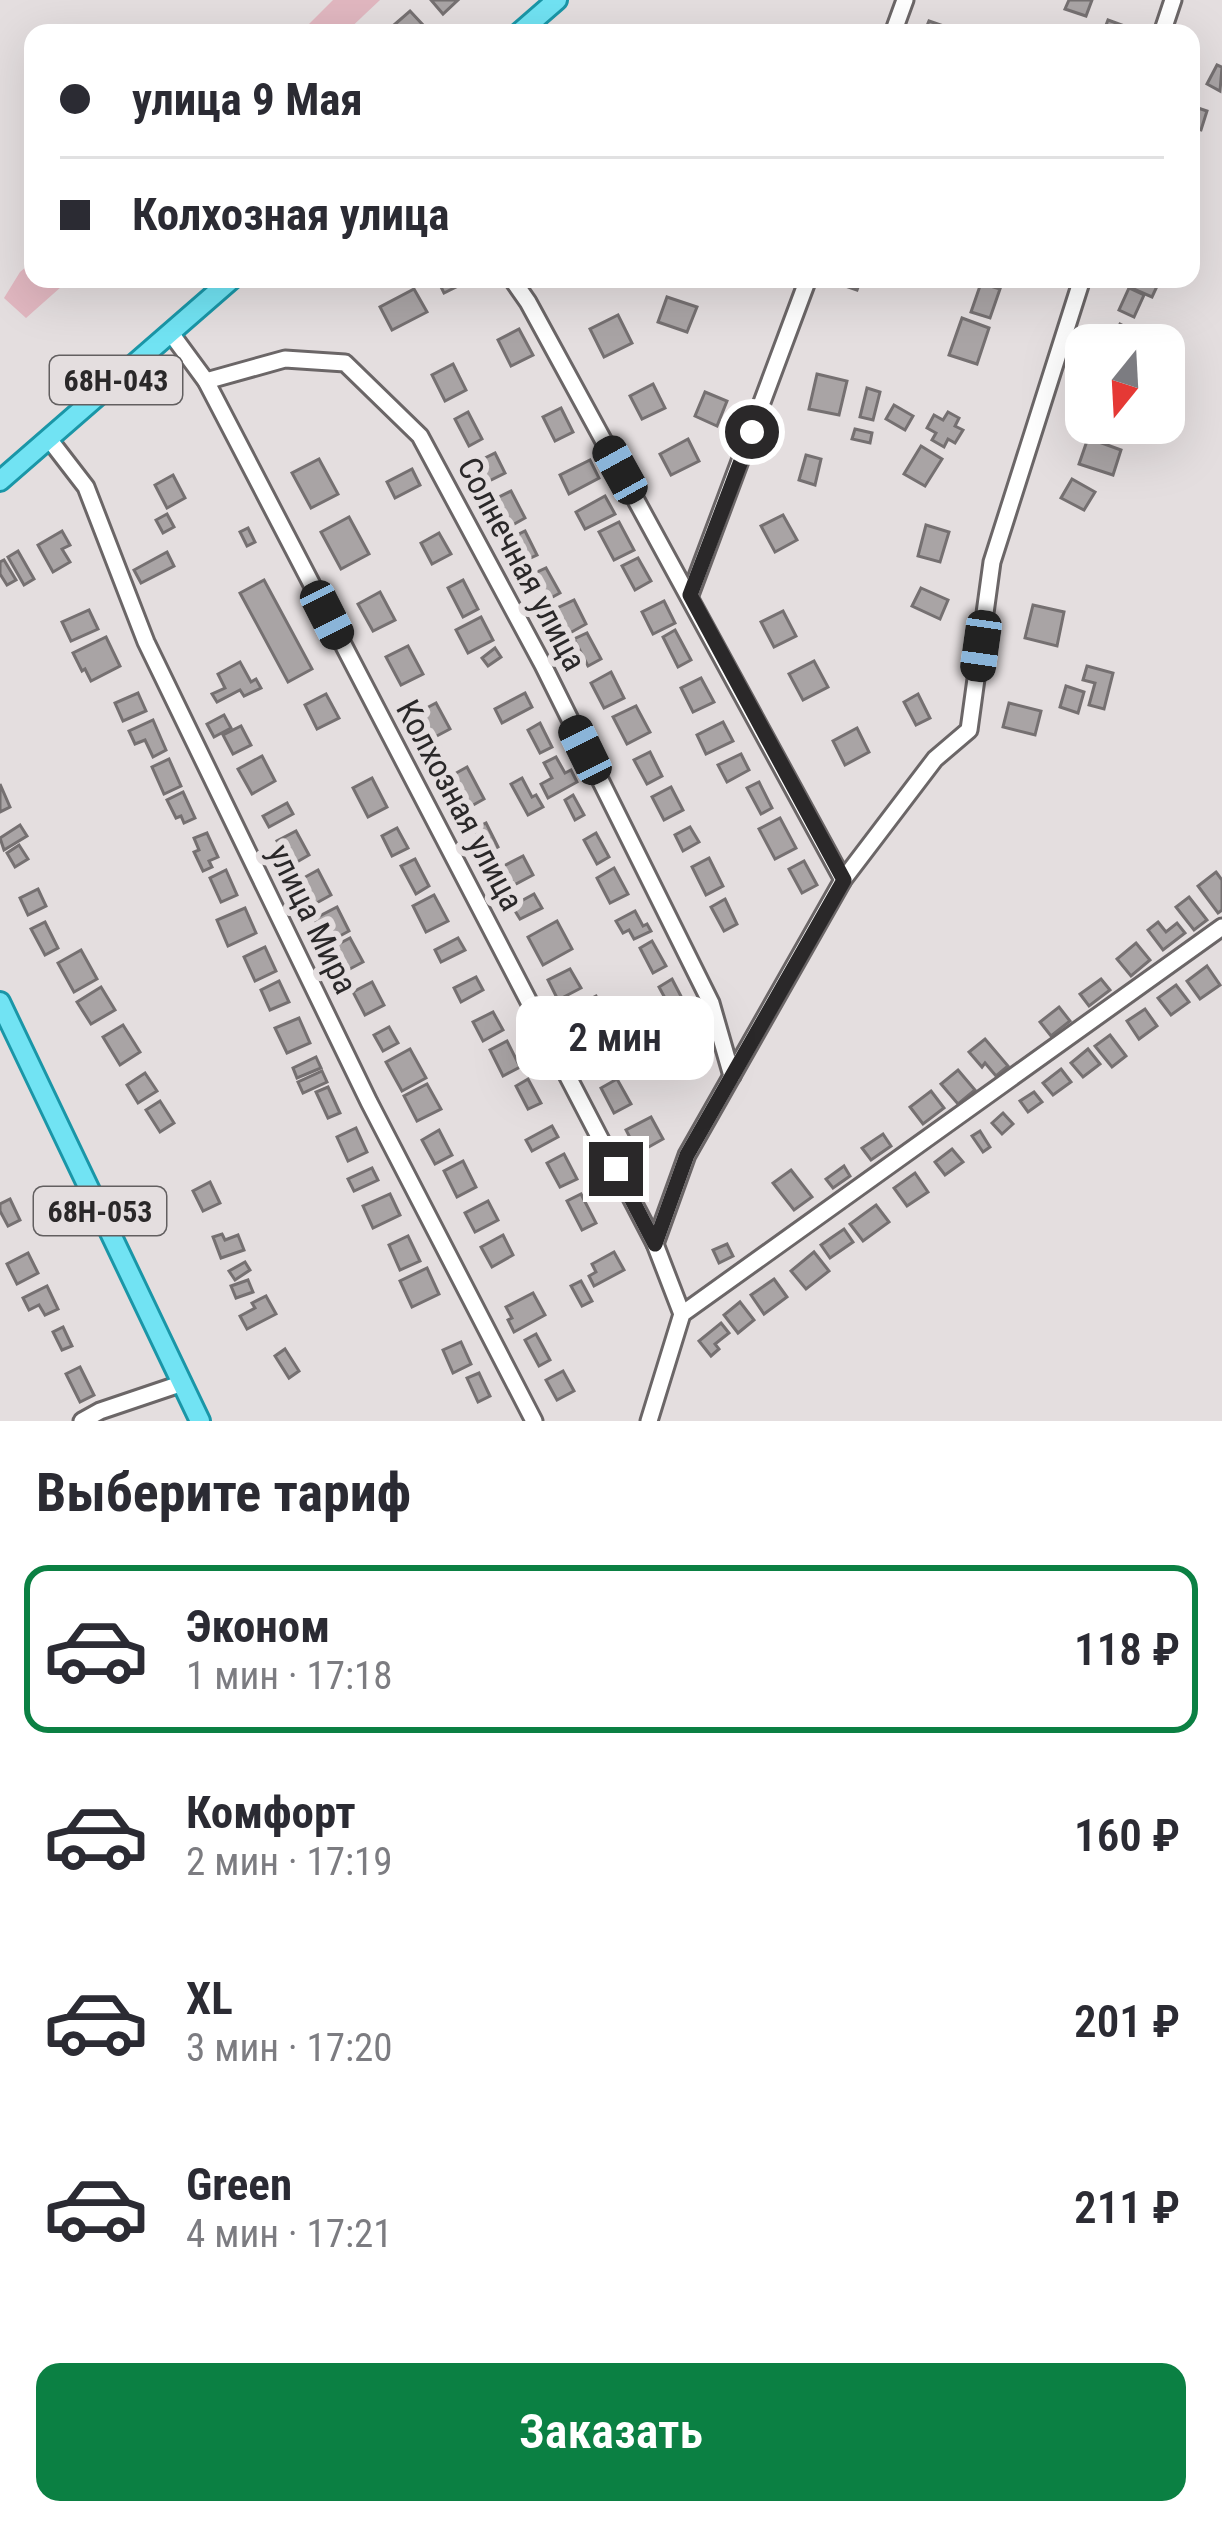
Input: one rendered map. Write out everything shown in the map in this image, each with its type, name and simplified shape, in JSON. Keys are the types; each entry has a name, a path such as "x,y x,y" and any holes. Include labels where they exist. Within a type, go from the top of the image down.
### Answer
{"main road":[{"path":"529,24 557,0"},
{"name":"68Н-043","path":"0,482 221,288"},
{"name":"68Н-053","path":"0,1001 200,1421"}],"street":[{"path":"518,288 844,880"},
{"path":"690,595 805,288"},
{"path":"655,1244 687,1155 844,880 935,759 969,730 992,562 1079,288"},
{"name":"Колхозная улица","path":"170,332 206,381 655,1244 682,1314"},
{"name":"Солнечная улица","path":"206,381 285,359 345,363 420,436 543,665 711,1004 732,1076"},
{"name":"улица Мира","path":"49,439 86,487 146,642 369,1102 534,1421"},
{"path":"649,1421 682,1314 1222,928"},
{"path":"82,1421 183,1383"}],"shaded area":[{"path":"333,0 380,0 355,24 309,24"},
{"path":"24,269 24,288 60,288 26,318 4,298"}],"building":[{"path":"431,0 458,0 443,14"},
{"path":"1069,0 1092,0 1086,16 1065,9"},
{"path":"410,11 422,24 395,24"},
{"path":"1217,65 1222,67 1220,91 1207,84"},
{"path":"979,288 1000,289 990,318 971,312"},
{"path":"1129,288 1144,295 1134,317 1119,310"},
{"path":"1131,288 1156,288 1152,297"},
{"path":"414,289 427,312 392,330 380,307"},
{"path":"667,297 697,307 687,332 658,322"},
{"path":"618,315 632,343 604,357 590,329"},
{"path":"962,318 989,328 977,364 949,355"},
{"path":"519,329 533,355 511,366 498,340"},
{"path":"453,364 466,390 445,401 432,375"},
{"path":"817,374 847,381 839,415 809,409"},
{"path":"653,384 665,408 642,419 630,396"},
{"path":"867,388 880,392 873,420 860,417"},
{"path":"705,392 727,401 717,426 695,416"},
{"path":"894,405 913,416 905,430 886,419"},
{"path":"561,408 573,432 555,441 543,417"},
{"path":"468,412 482,439 469,446 455,419"},
{"path":"948,412 959,418 955,426 963,430 955,443 948,439 944,447 932,440 936,433 927,428 934,415 943,420"},
{"path":"855,429 872,433 870,443 852,439"},
{"path":"688,439 699,461 671,475 660,454"},
{"path":"1086,444 1121,450 1113,475 1079,464"},
{"path":"921,446 942,459 925,486 904,474"},
{"path":"495,453 505,473 485,483 475,463"},
{"path":"806,455 821,459 815,485 799,480"},
{"path":"319,459 338,494 311,508 292,473"},
{"path":"590,460 599,478 569,494 560,475"},
{"path":"412,469 420,485 395,498 387,482"},
{"path":"173,475 185,498 167,508 155,485"},
{"path":"1072,479 1095,492 1084,510 1061,498"},
{"path":"511,491 525,518 509,527 495,499"},
{"path":"605,496 615,514 585,529 576,512"},
{"path":"167,514 174,527 163,533 156,520"},
{"path":"783,515 797,540 775,552 761,526"},
{"path":"349,517 369,554 341,569 321,532"},
{"path":"619,522 634,550 614,560 599,532"},
{"path":"926,525 949,532 940,562 918,556"},
{"path":"248,528 255,542 247,546 240,532"},
{"path":"62,531 70,545 62,549 70,562 53,572 38,545"},
{"path":"525,531 537,555 528,559 515,536"},
{"path":"439,533 451,554 432,564 421,543"},
{"path":"18,551 34,579 24,585 8,557"},
{"path":"167,552 174,566 141,583 134,570"},
{"path":"638,558 651,581 635,590 622,566"},
{"path":"4,560 16,580 7,585 0,574"},
{"path":"546,568 560,593 547,600 533,574"},
{"path":"264,580 312,669 288,682 240,593"},
{"path":"463,580 478,609 463,617 448,588"},
{"path":"921,588 948,600 940,619 912,606"},
{"path":"380,592 395,620 373,631 358,604"},
{"path":"574,600 586,624 568,634 555,609"},
{"path":"664,601 675,623 653,634 642,612"},
{"path":"1033,605 1064,612 1057,646 1025,638"},
{"path":"89,610 98,629 71,641 62,622"},
{"path":"783,611 796,636 774,647 761,622"},
{"path":"481,617 493,640 468,653 456,630"},
{"path":"675,630 691,660 678,667 663,637"},
{"path":"587,633 601,659 588,666 574,639"},
{"path":"106,637 120,666 91,681 73,653"},
{"path":"408,646 423,674 401,685 386,657"},
{"path":"495,648 501,657 488,666 482,658"},
{"path":"814,661 828,687 803,700 789,674"},
{"path":"240,662 251,682 256,679 261,688 244,696 240,690 217,702 212,694 225,688 218,674"},
{"path":"1087,666 1113,673 1104,709 1089,705 1095,683 1083,680"},
{"path":"611,672 624,698 604,708 591,683"},
{"path":"701,678 714,702 693,712 681,688"},
{"path":"1066,686 1084,692 1078,713 1060,707"},
{"path":"138,693 146,711 123,721 115,703"},
{"path":"525,693 532,707 502,723 495,709"},
{"path":"326,694 339,718 317,729 305,705"},
{"path":"918,694 930,718 916,725 904,702"},
{"path":"436,703 450,729 431,739 417,713"},
{"path":"1009,703 1041,711 1035,735 1003,727"},
{"path":"636,706 650,732 627,744 613,717"},
{"path":"224,715 231,728 214,737 207,724"},
{"path":"153,720 166,750 153,757 145,740 135,744 129,731"},
{"path":"723,722 733,741 706,754 697,735"},
{"path":"540,723 552,747 540,753 528,730"},
{"path":"241,726 251,745 233,754 223,735"},
{"path":"857,728 869,752 845,765 833,741"},
{"path":"650,752 662,776 647,784 634,760"},
{"path":"741,754 749,770 727,782 718,765"},
{"path":"262,756 275,781 252,794 238,769"},
{"path":"556,757 577,782 548,798 541,784 552,778 544,763"},
{"path":"169,759 181,786 164,794 152,767"},
{"path":"467,767 484,799 466,809 449,777"},
{"path":"372,778 387,807 368,817 353,788"},
{"path":"522,778 543,807 528,815 511,784"},
{"path":"759,782 772,808 761,814 747,788"},
{"path":"0,784 10,807 0,812"},
{"path":"671,787 683,810 664,820 652,797"},
{"path":"183,792 195,818 184,823 167,800"},
{"path":"573,795 584,815 575,820 565,800"},
{"path":"287,803 293,814 269,827 263,816"},
{"path":"780,818 796,848 775,859 759,829"},
{"path":"486,823 498,847 487,853 474,829"},
{"path":"20,825 27,836 4,850 0,838"},
{"path":"690,827 699,842 683,851 675,835"},
{"path":"397,828 408,848 392,856 382,836"},
{"path":"296,831 309,855 290,866 277,841"},
{"path":"207,833 218,857 203,871 194,852 199,850 194,838"},
{"path":"596,833 609,857 597,864 584,840"},
{"path":"19,845 28,859 15,867 7,853"},
{"path":"523,856 533,875 501,892 490,873"},
{"path":"709,858 723,886 706,895 692,867"},
{"path":"415,859 429,886 416,894 401,866"},
{"path":"804,861 817,885 802,893 789,869"},
{"path":"614,868 628,894 610,903 597,878"},
{"path":"226,870 237,895 221,902 210,878"},
{"path":"318,870 331,895 311,906 298,881"},
{"path":"1216,872 1222,880 1222,910 1218,913 1198,886"},
{"path":"38,889 46,906 28,915 20,898"},
{"path":"534,894 542,908 520,919 512,906"},
{"path":"434,895 448,921 426,932 413,906"},
{"path":"1189,897 1207,920 1194,930 1176,907"},
{"path":"725,899 737,924 724,931 711,907"},
{"path":"337,907 349,931 327,943 314,919"},
{"path":"245,908 256,933 228,946 217,920"},
{"path":"635,911 651,931 634,939 616,921"},
{"path":"557,921 572,949 543,965 528,937"},
{"path":"45,922 58,948 45,955 31,929"},
{"path":"1158,922 1166,932 1177,923 1185,933 1163,950 1148,930"},
{"path":"350,938 363,962 342,973 329,949"},
{"path":"458,938 465,950 441,962 435,950"},
{"path":"652,941 666,966 653,973 640,948"},
{"path":"1136,943 1150,960 1131,976 1117,959"},
{"path":"265,947 276,971 255,981 244,957"},
{"path":"81,950 97,979 74,992 58,963"},
{"path":"1207,966 1220,985 1200,999 1187,981"},
{"path":"570,969 581,988 558,1000 548,980"},
{"path":"476,977 483,990 461,1002 454,988"},
{"path":"672,979 685,1004 672,1011 659,987"},
{"path":"1101,979 1110,990 1089,1006 1080,994"},
{"path":"279,981 289,1002 270,1010 261,990"},
{"path":"372,982 384,1005 365,1015 353,992"},
{"path":"1176,985 1189,1002 1171,1015 1158,998"},
{"path":"101,987 115,1010 91,1024 77,1002"},
{"path":"596,996 606,1014 577,1030 567,1012"},
{"path":"1059,1007 1070,1021 1051,1036 1040,1022"},
{"path":"1145,1009 1157,1026 1139,1039 1127,1021"},
{"path":"493,1012 503,1030 483,1041 473,1022"},
{"path":"299,1018 310,1043 287,1053 275,1028"},
{"path":"123,1025 140,1052 120,1065 103,1037"},
{"path":"389,1027 398,1043 383,1051 374,1035"},
{"path":"1110,1035 1126,1056 1112,1067 1095,1046"},
{"path":"985,1039 1008,1066 996,1076 969,1052"},
{"path":"596,1040 610,1066 592,1075 579,1049"},
{"path":"507,1041 520,1067 503,1076 490,1050"},
{"path":"410,1049 426,1078 402,1091 386,1062"},
{"path":"1088,1049 1100,1064 1083,1077 1071,1063"},
{"path":"316,1057 321,1068 297,1078 293,1068"},
{"path":"1061,1069 1071,1082 1053,1095 1043,1083"},
{"path":"958,1070 975,1090 958,1104 941,1084"},
{"path":"322,1071 327,1082 303,1093 298,1082"},
{"path":"145,1073 157,1091 138,1103 127,1085"},
{"path":"528,1079 541,1103 528,1109 516,1086"},
{"path":"617,1079 631,1104 614,1113 601,1088"},
{"path":"427,1084 441,1109 417,1121 404,1096"},
{"path":"328,1087 340,1113 328,1118 316,1092"},
{"path":"931,1091 944,1108 923,1124 910,1107"},
{"path":"1034,1092 1042,1102 1028,1112 1020,1101"},
{"path":"160,1101 174,1123 160,1132 146,1110"},
{"path":"1003,1113 1013,1124 1002,1134 992,1123"},
{"path":"651,1117 663,1139 638,1153 626,1130"},
{"path":"552,1126 558,1137 532,1151 526,1140"},
{"path":"356,1128 367,1152 348,1161 337,1137"},
{"path":"439,1130 452,1155 435,1164 422,1140"},
{"path":"980,1131 990,1147 983,1152 972,1136"},
{"path":"883,1134 891,1146 871,1160 862,1148"},
{"path":"952,1149 963,1162 945,1175 935,1162"},
{"path":"564,1154 577,1179 560,1187 547,1163"},
{"path":"463,1161 476,1187 457,1197 444,1171"},
{"path":"844,1166 850,1176 833,1188 826,1179"},
{"path":"372,1168 378,1180 354,1191 348,1179"},
{"path":"791,1170 812,1197 794,1210 773,1183"},
{"path":"915,1173 928,1192 907,1206 894,1188"},
{"path":"210,1182 220,1203 203,1211 193,1191"},
{"path":"390,1194 400,1215 373,1228 363,1206"},
{"path":"581,1194 596,1223 582,1230 567,1201"},
{"path":"10,1199 20,1220 8,1226 0,1204"},
{"path":"488,1201 498,1220 475,1232 465,1213"},
{"path":"876,1205 889,1222 863,1241 850,1224"},
{"path":"844,1229 853,1242 830,1258 821,1245"},
{"path":"222,1234 225,1240 238,1235 244,1250 221,1258 213,1237"},
{"path":"503,1235 513,1255 492,1267 481,1247"},
{"path":"408,1236 420,1261 400,1270 389,1245"},
{"path":"727,1244 733,1256 719,1263 713,1250"},
{"path":"614,1252 624,1270 594,1286 589,1276 596,1272 592,1264"},
{"path":"814,1252 829,1271 806,1289 791,1271"},
{"path":"28,1253 38,1273 17,1284 7,1264"},
{"path":"245,1262 250,1270 235,1280 229,1271"},
{"path":"427,1268 439,1294 412,1307 400,1281"},
{"path":"774,1279 787,1297 764,1314 751,1295"},
{"path":"248,1280 253,1292 236,1298 231,1286"},
{"path":"581,1281 592,1301 582,1306 571,1286"},
{"path":"47,1286 58,1309 45,1315 39,1305 29,1310 23,1298"},
{"path":"533,1293 545,1315 514,1332 506,1307"},
{"path":"266,1296 276,1314 247,1329 240,1316"},
{"path":"740,1302 754,1320 738,1333 724,1315"},
{"path":"721,1323 729,1333 715,1344 719,1349 711,1356 699,1341"},
{"path":"63,1327 72,1346 62,1350 53,1332"},
{"path":"536,1334 550,1360 539,1366 525,1340"},
{"path":"461,1342 471,1364 453,1373 443,1350"},
{"path":"285,1349 299,1371 289,1378 275,1356"},
{"path":"80,1367 94,1395 80,1402 66,1374"},
{"path":"563,1371 574,1391 557,1400 546,1380"},
{"path":"479,1373 490,1396 478,1402 467,1378"}],"route":[{"path":"616,1169 655,1244 687,1155 844,880 690,595 752,432"}]}
